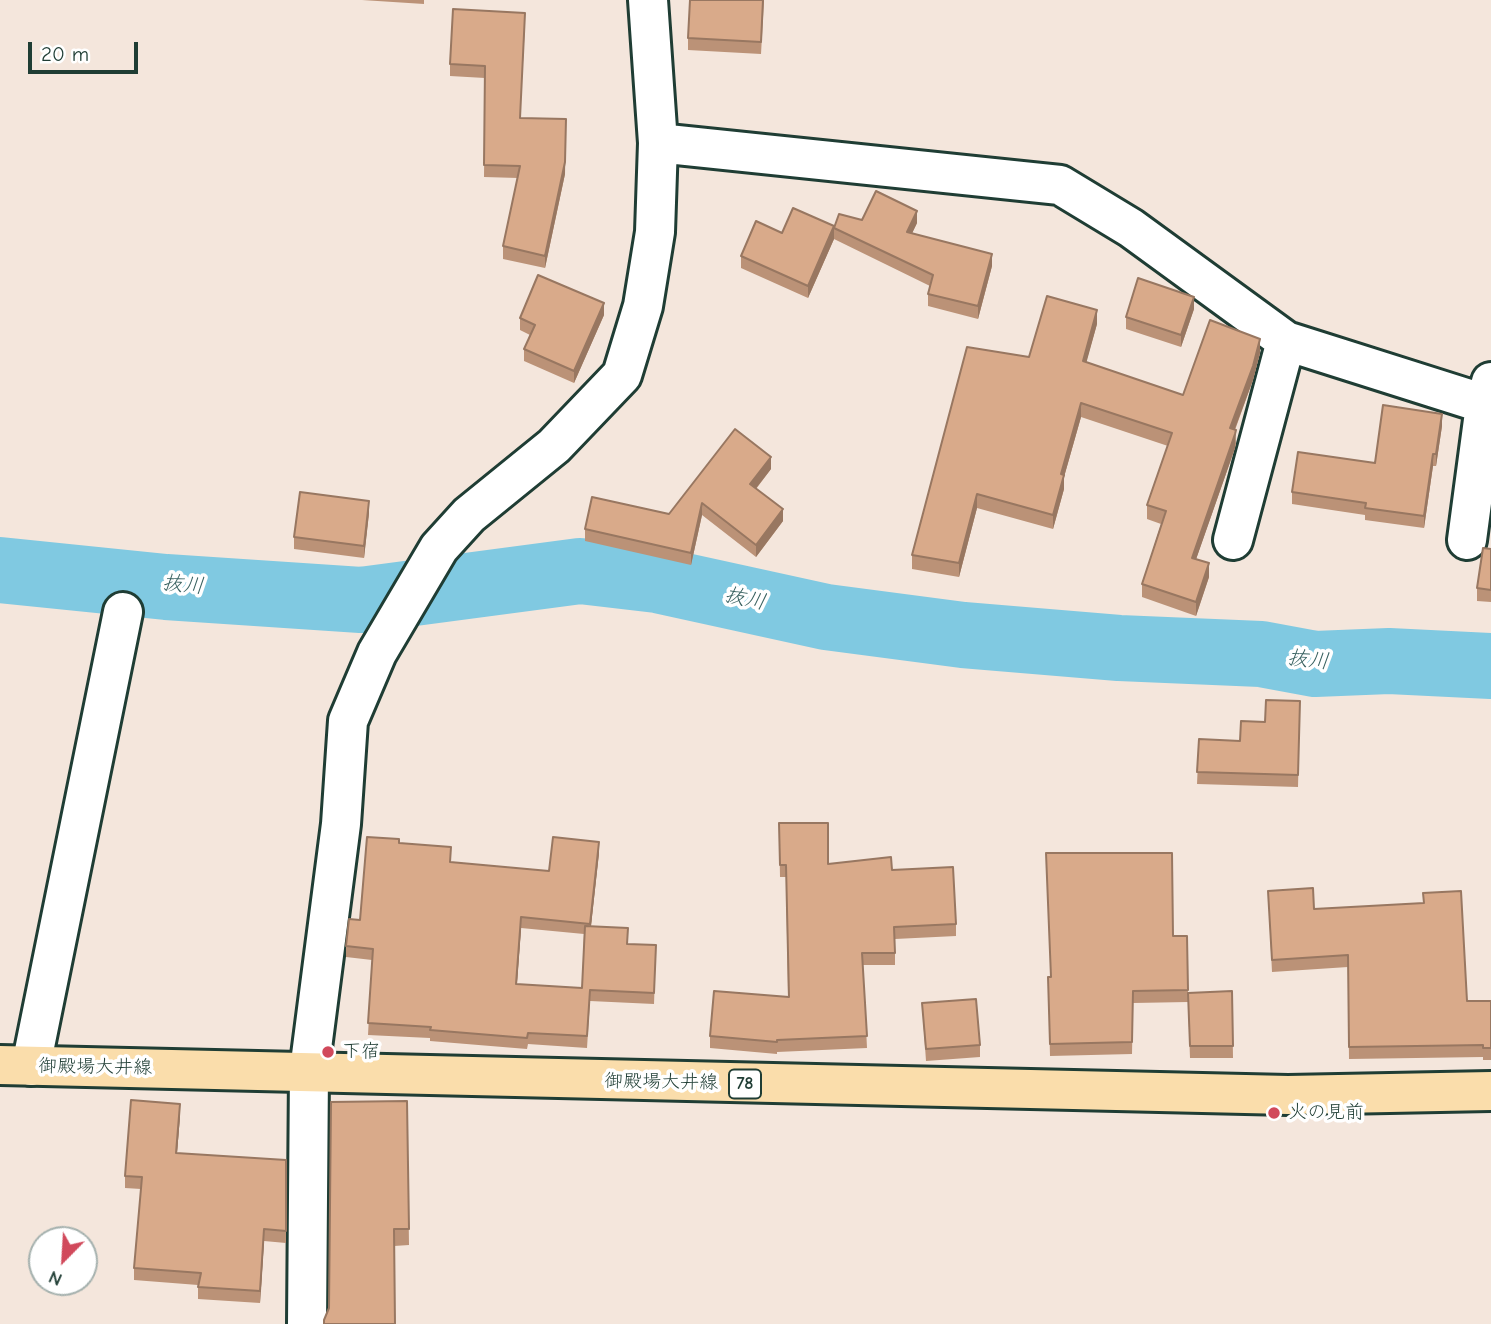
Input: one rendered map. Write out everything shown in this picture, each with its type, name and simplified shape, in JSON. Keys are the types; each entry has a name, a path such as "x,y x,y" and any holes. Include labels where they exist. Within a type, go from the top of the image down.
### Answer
{"main road":[{"name":"御殿場大井線","path":"15,1065 1289,1095 1491,1091"}],"street":[{"path":"307,1324 309,1071 341,824 348,721 377,653 439,548 469,515 554,446 622,375 642,306 653,244 658,143 648,0"},
{"path":"658,143 1060,184 1131,228 1286,341 1489,398 1467,540"},
{"path":"1233,540 1286,341"},
{"path":"15,1065 123,612"}],"building":[{"path":"690,0 763,0 761,42 688,38"},
{"path":"453,9 525,13 520,118 566,119 565,162 545,256 503,246 520,166 484,165 485,66 450,64"},
{"path":"876,191 917,211 907,232 992,254 978,306 928,294 933,275 834,228 839,214 862,220"},
{"path":"793,208 834,226 808,286 741,256 756,221 782,233"},
{"path":"538,275 604,303 574,371 524,349 535,325 520,318"},
{"path":"1138,278 1194,297 1181,335 1126,317"},
{"path":"1047,296 1097,310 1083,361 1183,395 1210,320 1260,339 1230,428 1236,430 1235,434 1192,558 1209,563 1196,602 1142,584 1166,511 1147,505 1172,433 1081,403 1061,474 1064,475 1053,515 977,494 959,563 912,555 967,347 1029,357"},
{"path":"1383,405 1442,414 1424,516 1365,508 1366,503 1292,492 1298,452 1375,463"},
{"path":"735,429 771,457 750,484 783,509 756,545 702,503 691,553 585,529 592,497 669,514"},
{"path":"300,492 369,501 364,546 294,537"},
{"path":"1483,548 1491,549 1491,590 1477,588"},
{"path":"1266,700 1300,701 1298,775 1197,772 1199,739 1240,741 1241,721 1265,722"},
{"path":"779,823 828,823 828,864 891,857 892,870 953,867 956,924 894,927 895,953 862,953 867,1036 777,1042 710,1036 714,991 789,997 786,865 780,865"},
{"path":"367,837 399,839 399,843 451,847 450,862 549,871 553,837 599,842 590,924 521,917 516,984 582,988 585,926 628,928 627,944 656,945 654,993 590,990 587,1036 528,1033 527,1038 368,1023 373,949 346,946 349,919 360,920"},
{"path":"1046,853 1172,853 1173,936 1187,936 1188,990 1133,991 1132,1042 1050,1044 1048,977 1051,977"},
{"path":"1313,888 1314,909 1424,903 1423,893 1461,891 1467,1001 1491,1001 1491,1048 1483,1048 1483,1045 1349,1047 1348,955 1272,960 1268,891"},
{"path":"1232,991 1233,1046 1190,1046 1188,993"},
{"path":"976,999 980,1045 926,1049 922,1003"},
{"path":"131,1100 180,1104 176,1153 286,1160 286,1231 264,1229 260,1291 198,1287 201,1273 134,1268 142,1177 125,1176"},
{"path":"407,1101 409,1229 394,1229 395,1324 324,1324 329,1308 331,1102"}],"waterway":[{"name":"抜川","path":"0,570 166,587 361,600 580,571 657,580 826,617 963,635 1119,648 1261,654 1315,664 1389,661 1491,666"}],"place":[{"name":"下宿","path":"328,1052"},
{"name":"火の見前","path":"1274,1113"}]}
